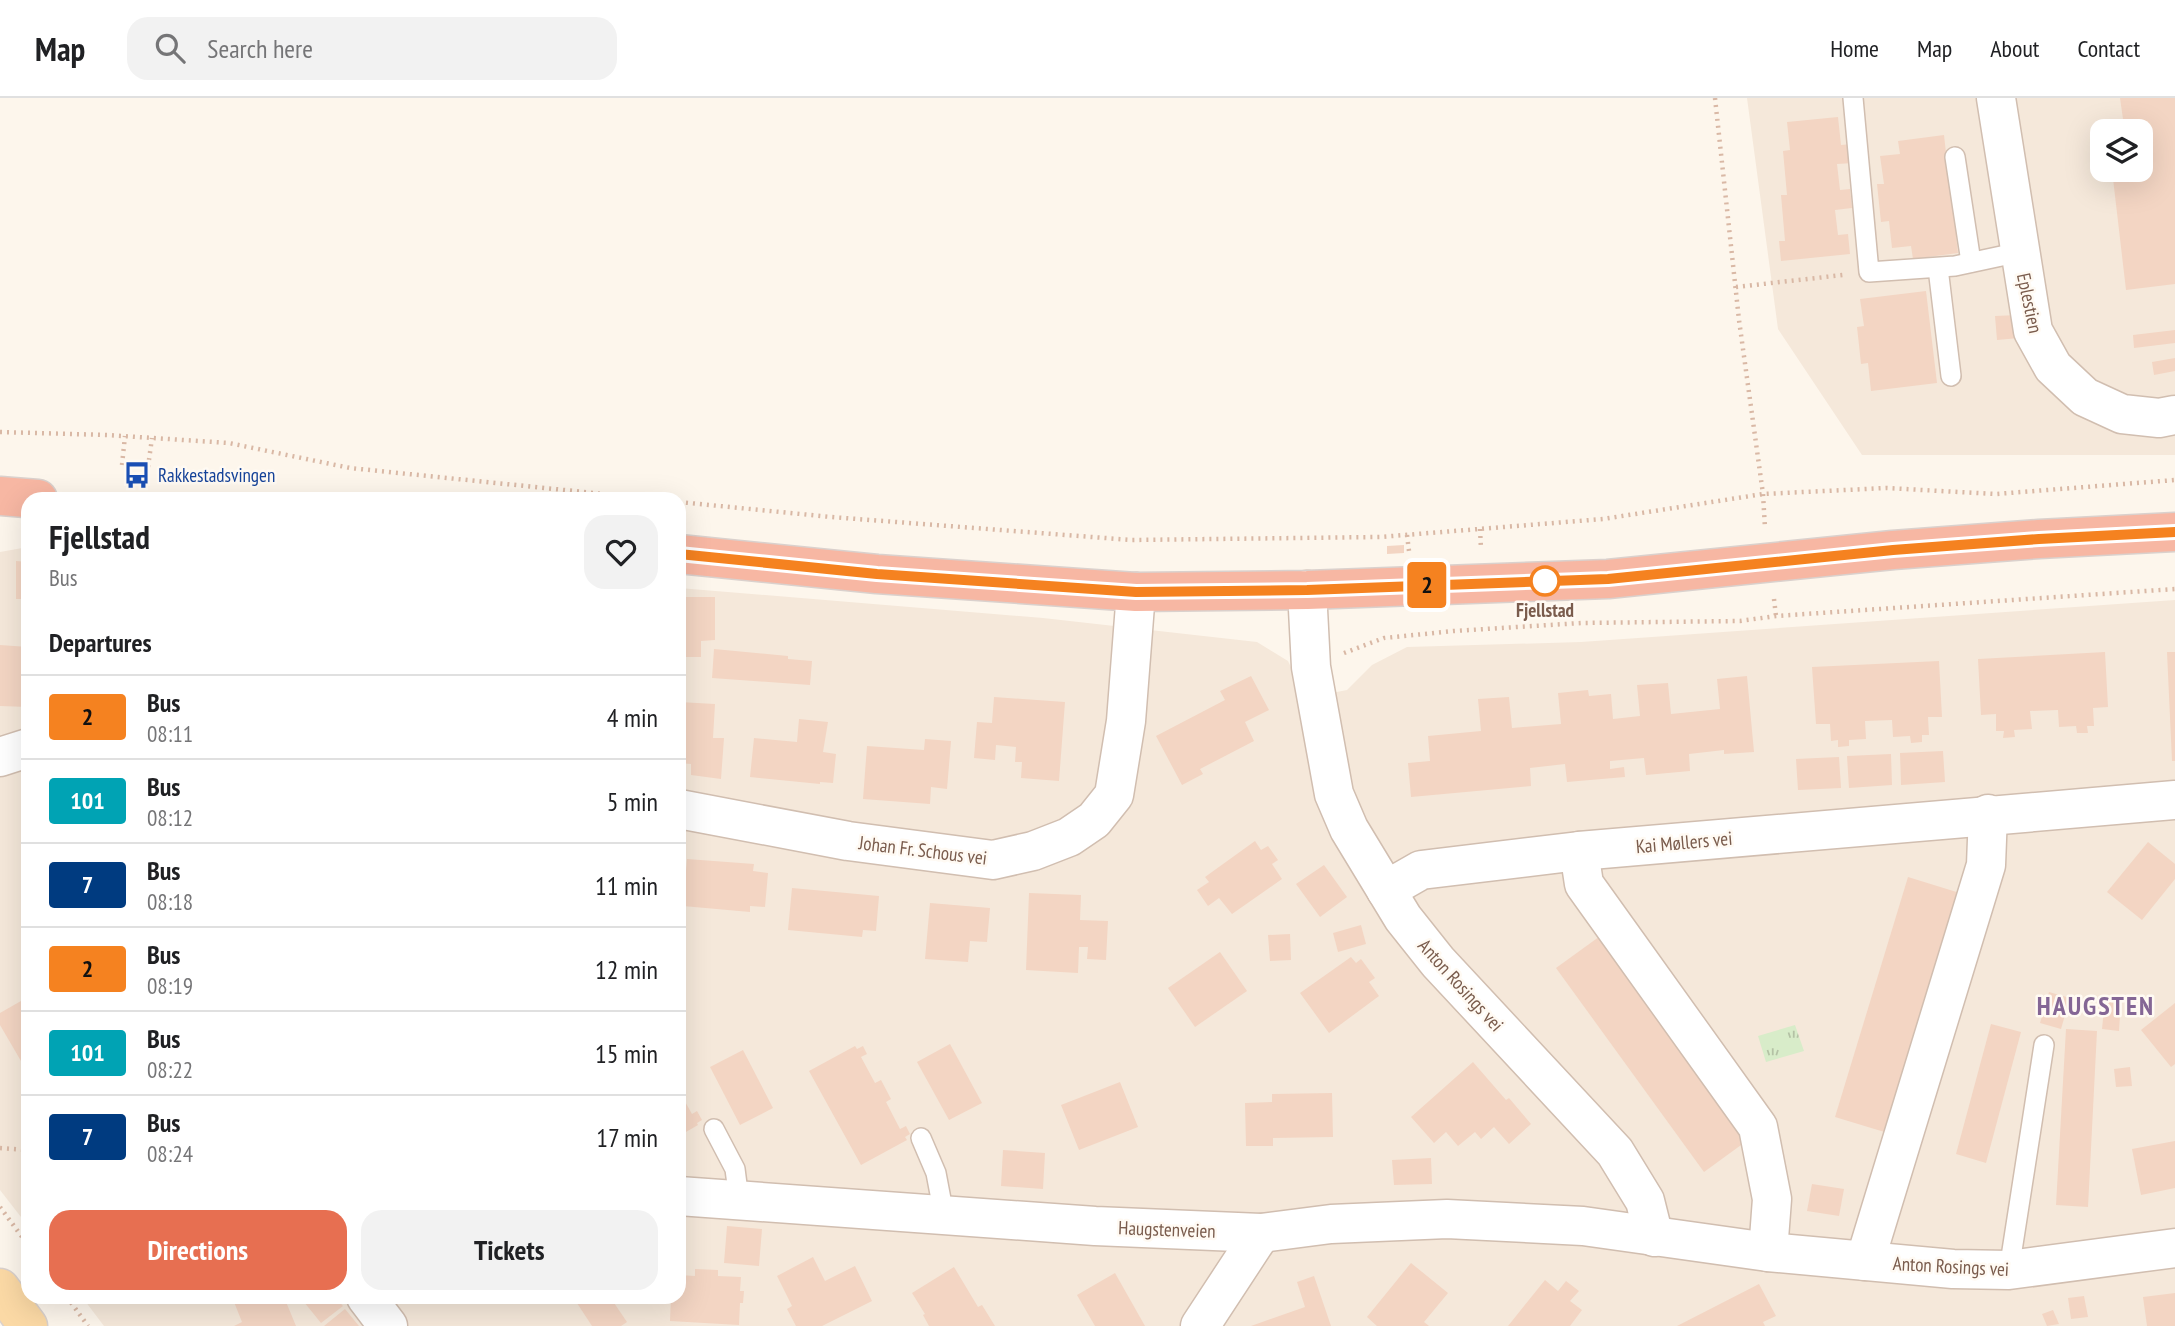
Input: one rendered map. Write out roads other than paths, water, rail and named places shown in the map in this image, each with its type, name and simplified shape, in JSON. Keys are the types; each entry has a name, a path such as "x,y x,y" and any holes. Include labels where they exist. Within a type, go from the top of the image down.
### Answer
{"highway":[{"path":"0,496 21,498"},
{"path":"686,555 877,574 1136,592 1307,590 1608,579 1893,550 2175,532"}],"main road":[{"path":"0,1288 28,1326"}],"street":[{"name":"Eplestien","path":"1996,98 2032,331 2053,367 2085,397 2122,414 2159,418 2175,415"},
{"name":"Anton Rosings vei","path":"1307,590 1311,667 1334,794 1349,829 1403,918 1438,962 1615,1152 1646,1201 1654,1237 1768,1252 1953,1269 2009,1270 2175,1248"},
{"name":"Johan Fr. Schous vei","path":"686,810 848,841 993,860 1033,851 1069,837 1094,820 1114,795 1126,721 1136,592"},
{"path":"0,757 21,750"},
{"name":"Kai Møllers vei","path":"1386,890 1421,870 1579,851 2175,800"},
{"path":"1865,1261 1986,866 1988,814"},
{"path":"1579,851 1584,884 1758,1127 1772,1199 1768,1252"},
{"name":"Haugstenveien","path":"686,1196 1095,1226 1261,1233 1331,1224 1447,1219 1583,1226 1654,1237"},
{"path":"1200,1326 1261,1233"},
{"path":"371,1304 388,1326"}],"lane":[{"path":"1853,98 1869,272 1955,267 2020,252"},
{"path":"1955,157 1971,262"},
{"path":"1938,268 1951,376"},
{"path":"2009,1270 2044,1045"},
{"path":"714,1129 735,1169 739,1200"},
{"path":"921,1138 936,1173 944,1215"}],"place":[{"name":"Rakkestadsvingen","path":"137,475"},
{"name":"Fjellstad","path":"1545,581"}],"district":[{"name":"HAUGSTEN","path":"2096,1006"}]}
